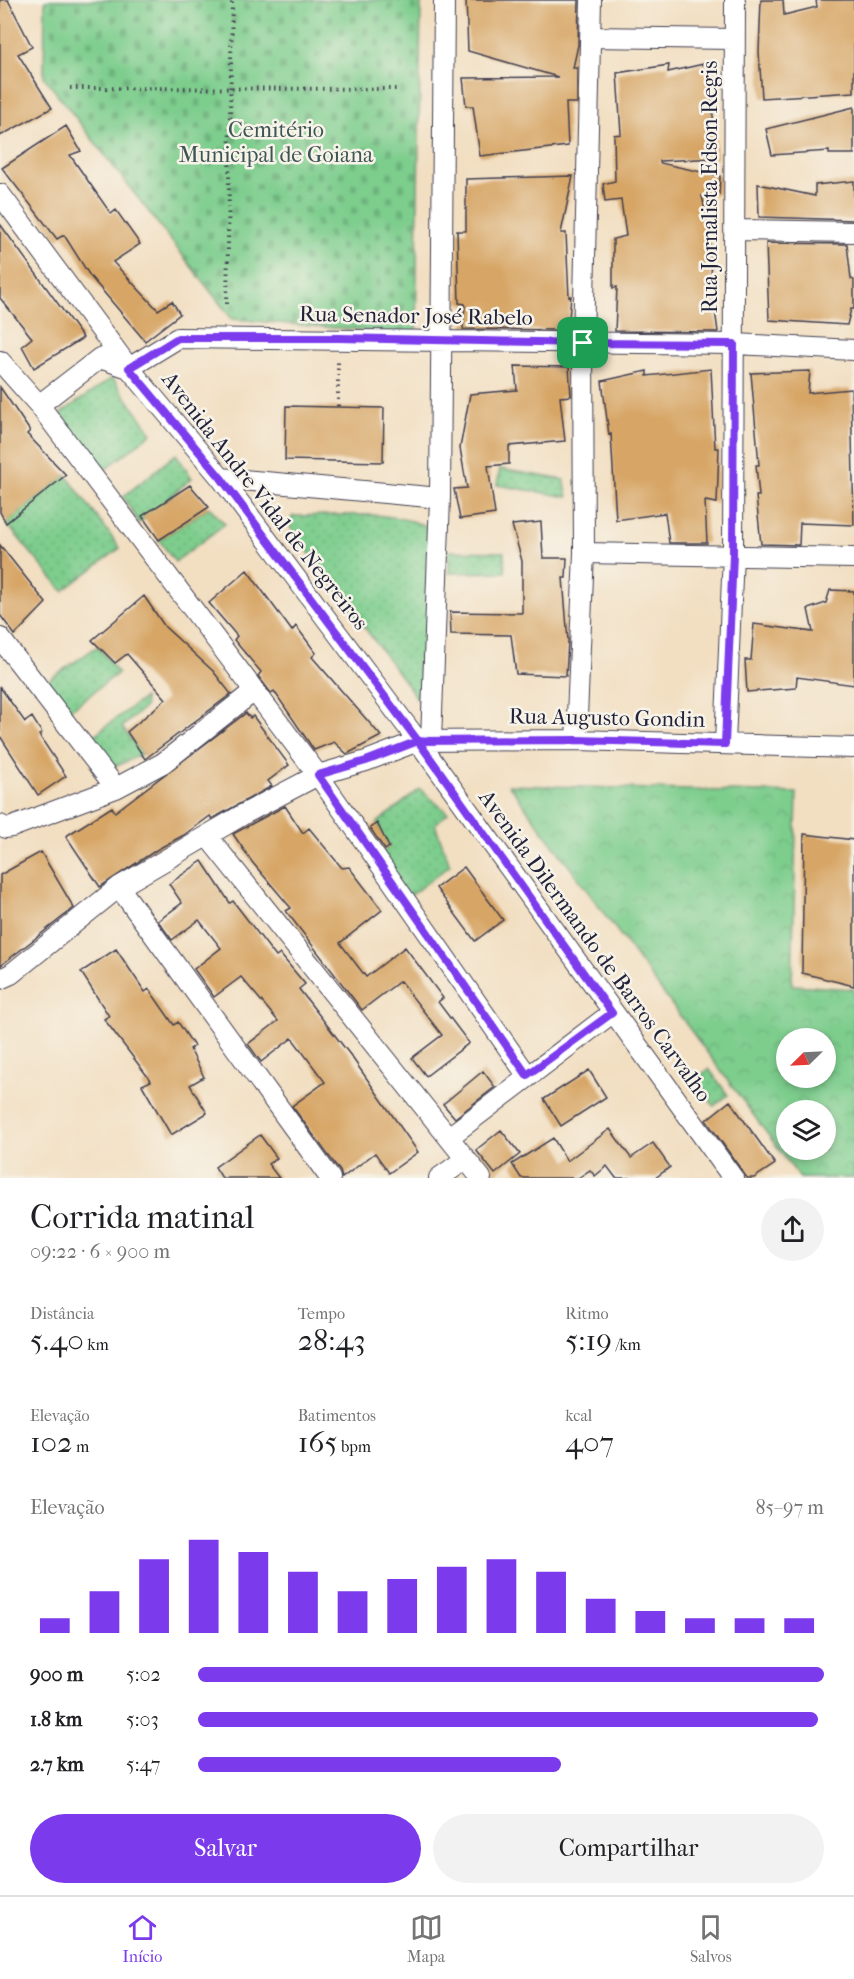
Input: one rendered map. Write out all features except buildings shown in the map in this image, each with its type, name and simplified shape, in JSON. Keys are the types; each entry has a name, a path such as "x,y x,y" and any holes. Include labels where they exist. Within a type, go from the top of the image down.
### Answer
{"street":[{"path":"6,976 119,887 244,814 318,775 425,740 440,498 444,0"},
{"path":"576,740 584,553 583,343 591,0"},
{"name":"Rua Jornalista Edson Regis","path":"725,744 733,554 736,230 733,39 735,0"},
{"path":"591,37 733,39"},
{"name":"Avenida Andre Vidal de Negreiros","path":"0,194 129,368 221,478 425,740"},
{"path":"736,230 854,232"},
{"name":"Rua Senador José Rabelo","path":"129,368 178,338 734,344 854,350"},
{"path":"39,405 100,358 129,368"},
{"path":"0,361 39,405 318,775 527,1075"},
{"path":"221,478 440,498"},
{"path":"584,553 854,558"},
{"path":"0,638 116,788"},
{"path":"6,826 116,788 163,763 254,691"},
{"name":"Rua Augusto Gondin","path":"425,740 576,740 854,748"},
{"name":"Avenida Dilermando de Barros Carvalho","path":"425,740 612,1013 733,1178"},
{"path":"208,837 481,1178"},
{"path":"119,887 330,1178"},
{"path":"449,1137 527,1075 612,1013"},
{"path":"439,1178 466,1159"}],"path":[{"path":"227,304 232,0"},
{"path":"70,88 399,89"},
{"path":"338,406 339,338"}],"green space":[{"name":"Cemitério Municipal de Goiana","path":"45,0 421,0 416,335 232,319 44,77"},
{"path":"112,378 152,433 102,472 60,414"},
{"path":"176,454 192,478 139,523 123,497"},
{"path":"500,469 564,480 568,497 497,485"},
{"path":"66,475 120,548 63,591 6,523"},
{"path":"209,507 225,524 175,562 159,540"},
{"path":"293,516 383,516 418,523 434,530 424,708 288,524"},
{"path":"449,551 504,552 505,572 449,573"},
{"path":"98,646 118,673 61,717 38,687"},
{"path":"144,698 145,707 122,727 142,754 104,772 82,744"},
{"path":"509,785 797,793 792,985 854,989 854,1178 800,1178 787,1160 836,1160 836,1100 776,1100 776,1146"},
{"path":"420,789 448,813 435,824 450,865 407,898 377,856 389,847 377,823"},
{"path":"709,1069 728,1095 714,1106 694,1080"}],"route":[{"path":"583,343 339,338 178,338 129,368 221,478 418,741 366,761 318,775 527,1075 612,1013 418,741 576,740 725,744 733,554 734,344 583,343"}]}
